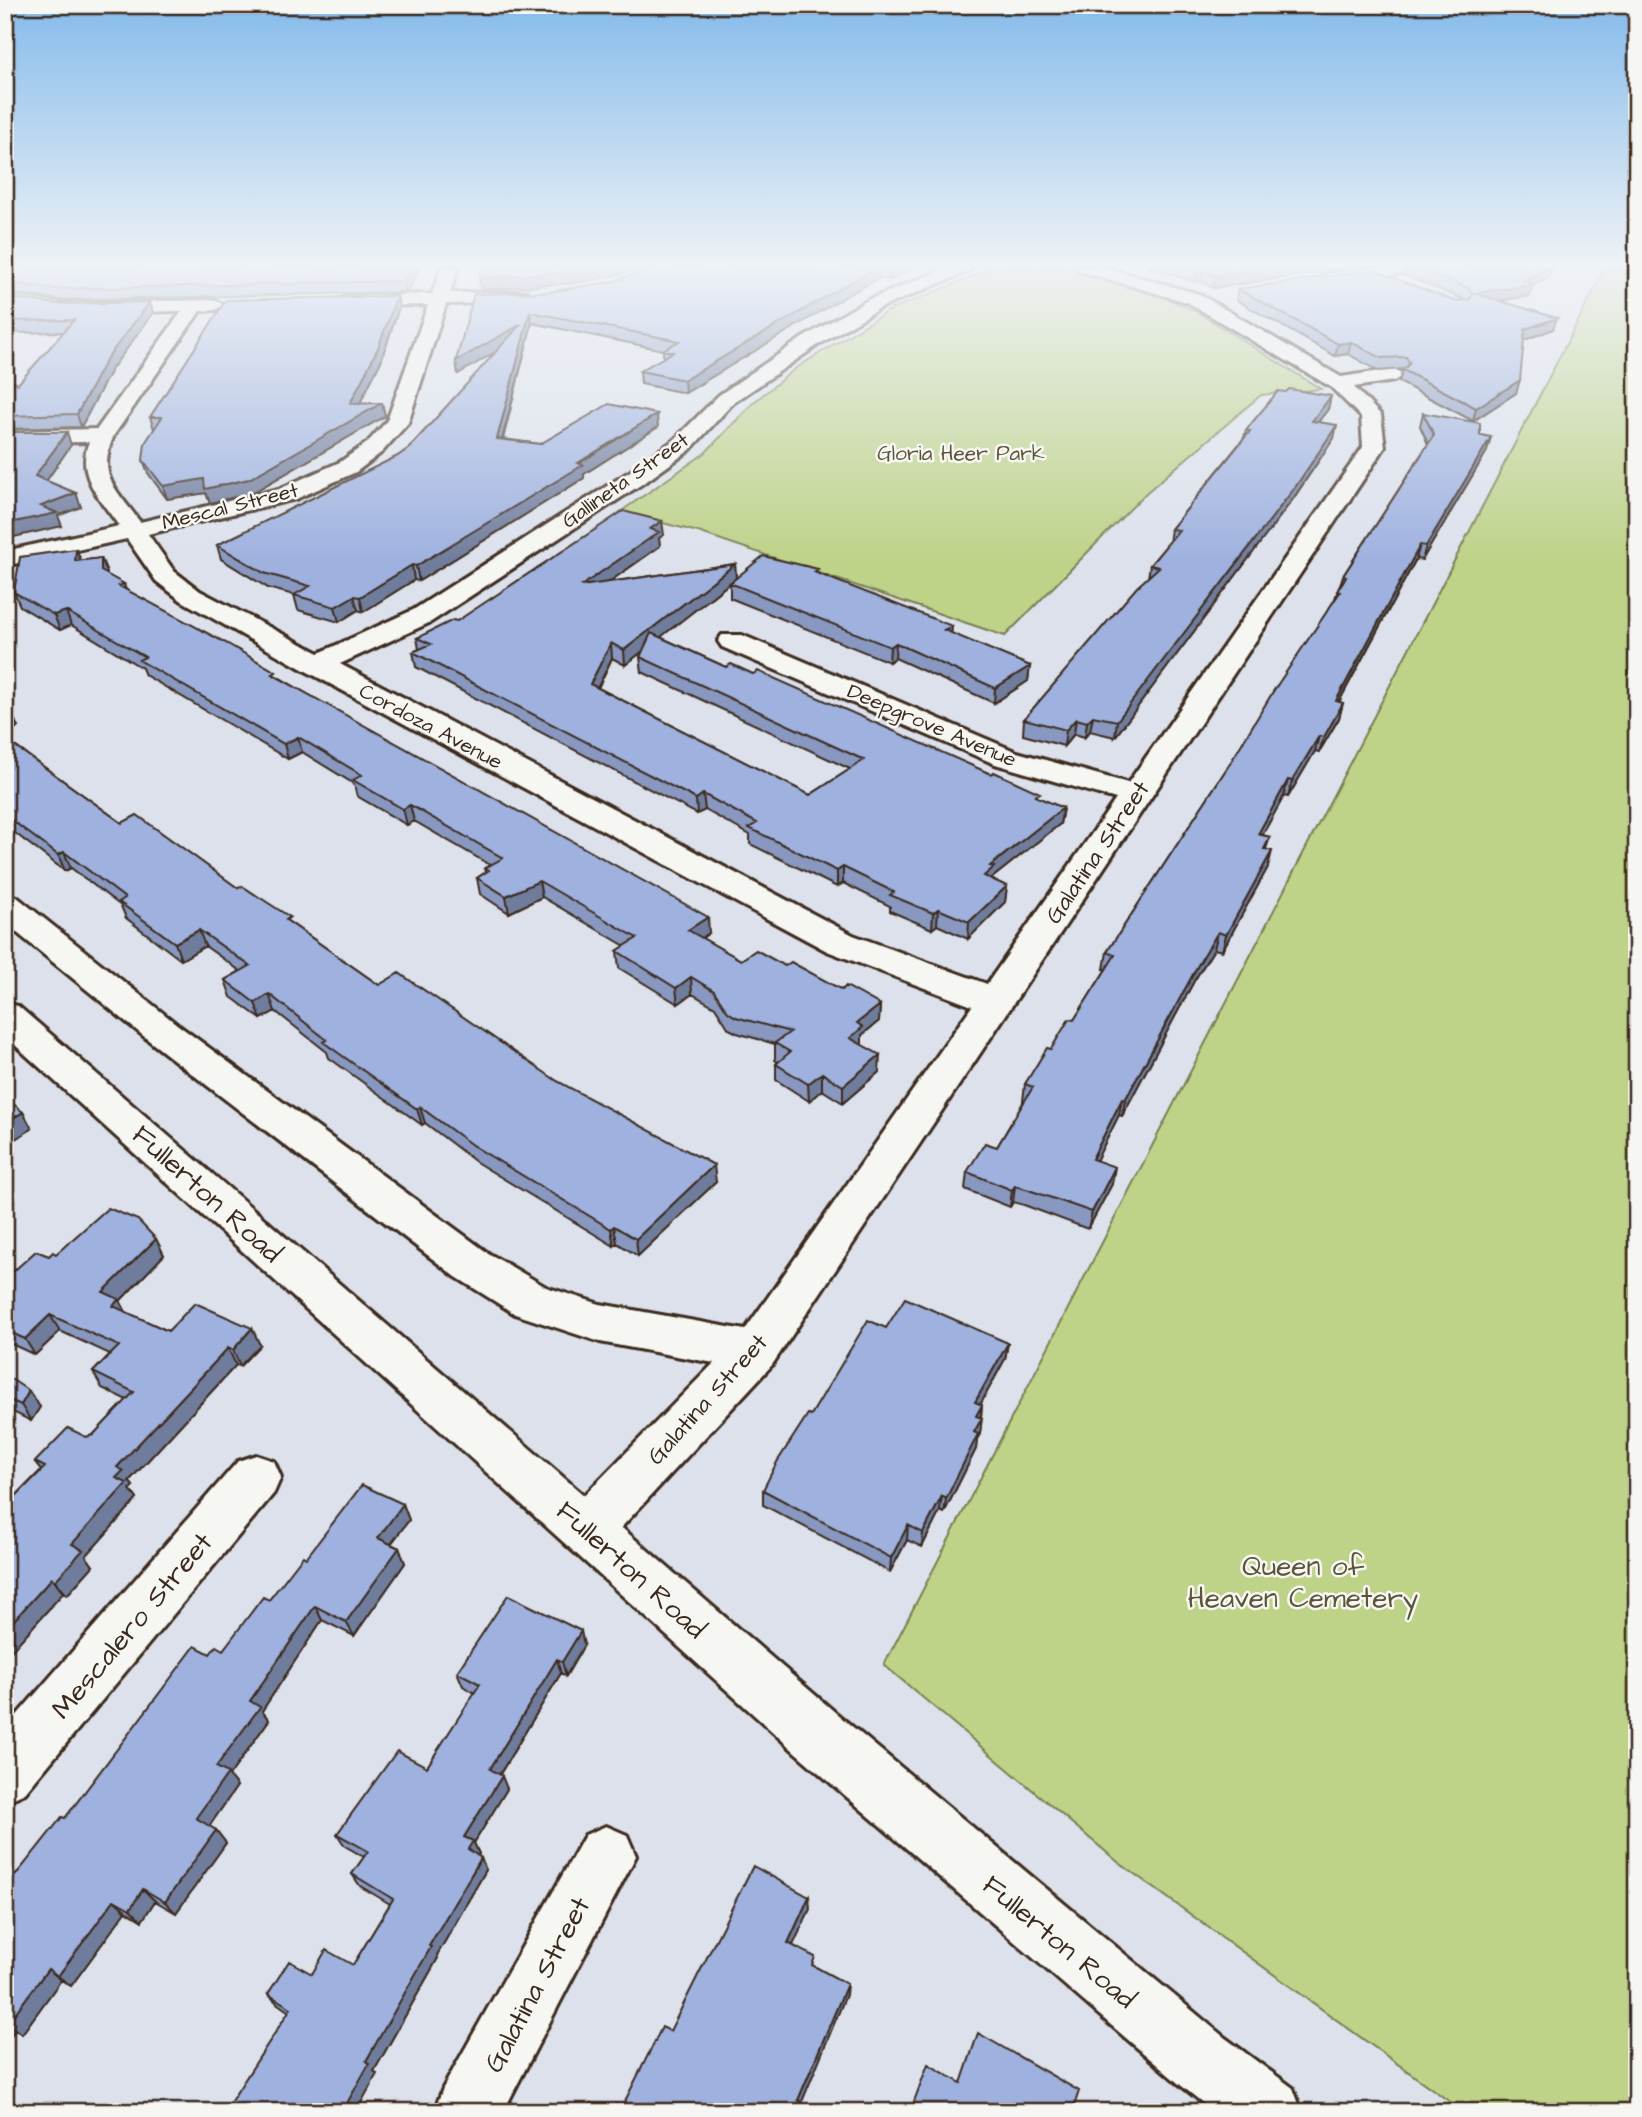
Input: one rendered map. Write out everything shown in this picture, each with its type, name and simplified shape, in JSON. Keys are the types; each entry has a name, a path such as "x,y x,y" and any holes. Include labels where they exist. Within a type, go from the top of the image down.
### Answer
{"street":[{"name":"Cordoza Avenue","path":"152,366 103,435 94,456 97,477 165,576 191,596 840,943 995,1001"},
{"name":"Mescal Street","path":"5,559 285,494 341,472 367,456 397,423 416,366"},
{"name":"Gallineta Street","path":"316,665 422,616 640,475 682,445 726,399 775,366"},
{"name":"Galatina Street","path":"586,1529 756,1351 1374,447 1371,415 1338,383 1312,366"},
{"path":"1338,383 1394,375"},
{"path":"5,437 103,435"},
{"name":"Deepgrove Avenue","path":"732,641 1006,758 1136,795"},
{"path":"5,905 165,1034 472,1265 531,1301 600,1322 756,1351"},
{"name":"Fullerton Road","path":"5,1014 816,1733 1200,2060 1269,2112"},
{"name":"Mescalero Street","path":"5,1773 256,1477"},
{"name":"Galatina Street","path":"467,2112 606,1856"}],"green space":[{"name":"Gloria Heer Park","path":"800,366 1284,366 1321,389 1261,395 1147,492 1005,636 698,532 620,512 705,453 754,402"},
{"name":"Queen of Heaven Cemetery","path":"1555,366 1637,366 1637,2112 1464,2112 1118,1862 884,1665"}],"building":[{"path":"34,366 103,366 77,414 5,416 5,378 18,384"},
{"path":"183,366 369,366 350,404 382,403 249,479 205,489 204,479 163,486 143,460 145,443 162,417 150,417"},
{"path":"483,366 516,366 497,439 540,444 609,404 657,414 578,463 583,465 416,566 412,565 360,597 354,596 335,607 294,595 310,586 264,573 217,545 398,456 409,448"},
{"path":"649,366 708,366 684,380 640,371"},
{"path":"1407,366 1521,366 1520,380 1476,408 1403,370"},
{"path":"1289,389 1331,396 1312,421 1337,425 1296,486 1117,721 1093,716 1087,722 1076,719 1066,730 1024,719 1137,587 1159,567 1150,565 1179,530 1171,529 1250,431 1246,430 1278,391 1286,392"},
{"path":"1423,413 1480,423 1480,435 1491,437 1426,546 1420,545 1336,701 1343,703 1324,737 1319,736 1292,781 1288,780 1258,834 1270,837 1264,849 1272,851 1226,935 1218,932 1198,965 1125,1100 1122,1099 1092,1159 1115,1167 1092,1212 1026,1189 1015,1186 1012,1190 967,1172 985,1143 997,1147 1033,1087 1025,1084 1047,1048 1051,1049 1069,1019 1074,1020 1115,955 1107,952 1229,765 1274,690 1340,592 1337,591 1346,577 1343,576 1434,435"},
{"path":"5,432 67,432 35,476 76,493 41,506 57,513 5,524"},
{"path":"623,511 662,521 650,529 659,532 581,586 735,564 624,650 611,643 590,684 810,795 864,760 640,657 651,633 726,667 731,664 753,674 758,671 991,774 994,772 1040,793 1035,796 1063,808 990,866 994,867 984,876 1007,886 969,922 938,909 933,913 890,895 894,892 843,867 837,871 749,828 757,823 703,794 696,799 413,652 431,644 417,638 453,620 457,621"},
{"path":"76,549 75,561 101,558 101,571 124,584 119,586 228,644 276,672 272,674 708,917 688,930 741,960 756,950 785,966 791,962 842,990 846,986 880,1005 857,1023 863,1027 850,1038 880,1055 843,1086 822,1073 808,1084 776,1064 790,1052 775,1043 790,1032 736,1017 728,1012 714,991 691,977 676,988 617,951 637,938 539,881 506,896 477,878 489,870 485,868 503,858 410,805 403,809 353,780 362,775 298,737 284,744 139,660 145,657 66,611 54,615 14,592 20,557"},
{"path":"763,556 818,569 814,572 952,626 944,630 1030,666 995,688 896,643 890,647 730,583"},
{"path":"5,739 122,823 137,815 238,888 242,886 290,917 286,920 379,985 399,973 557,1081 714,1165 636,1239 614,1226 611,1229 472,1145 420,1107 417,1109 323,1042 327,1040 269,994 255,1003 225,980 250,966 199,930 175,943 119,902 125,898 64,852 58,855 5,815 11,810 5,806"},
{"path":"5,1097 23,1112 5,1123"},
{"path":"108,1208 138,1220 156,1239 103,1292 119,1299 113,1306 168,1331 195,1303 252,1328 233,1350 228,1348 117,1467 123,1471 116,1478 127,1483 72,1544 83,1550 55,1581 52,1578 5,1630 5,1507 45,1467 35,1462 68,1428 86,1437 93,1435 134,1392 93,1372 119,1346 50,1315 25,1339 5,1330 5,1279 36,1251 49,1256 53,1252 56,1254"},
{"path":"905,1298 1008,1343 975,1402 982,1405 976,1416 982,1418 974,1432 978,1434 946,1499 942,1496 923,1533 908,1525 891,1558 763,1490 777,1462 808,1414 811,1415 868,1320 886,1328"},
{"path":"5,1375 29,1391 21,1405 5,1398"},
{"path":"362,1485 403,1504 378,1538 399,1548 346,1622 315,1606 250,1701 260,1707 216,1767 228,1773 196,1818 216,1830 165,1902 143,1889 130,1909 114,1900 58,1976 48,1969 7,2024 5,2023 5,1884 19,1871 62,1817 65,1818 195,1646 210,1654 216,1646 223,1650 263,1597 269,1600 303,1556 306,1558"},
{"path":"508,1595 581,1631 562,1662 557,1659 490,1769 502,1776 464,1837 473,1841 468,1849 481,1858 366,2061 369,2064 342,2112 224,2112 291,2008 268,1994 289,1961 312,1974 326,1950 353,1965 393,1899 352,1874 368,1851 337,1834 397,1751 427,1767 480,1684 457,1672"},
{"path":"753,1866 809,1897 788,1943 815,1957 812,1965 847,1984 798,2100 805,2104 802,2112 612,2112 616,2104 622,2107 662,2027 670,2031"},
{"path":"978,2033 1079,2091 1072,2112 910,2112 928,2064 961,2083"},
{"path":"591,2103 605,2112 587,2112"}]}
